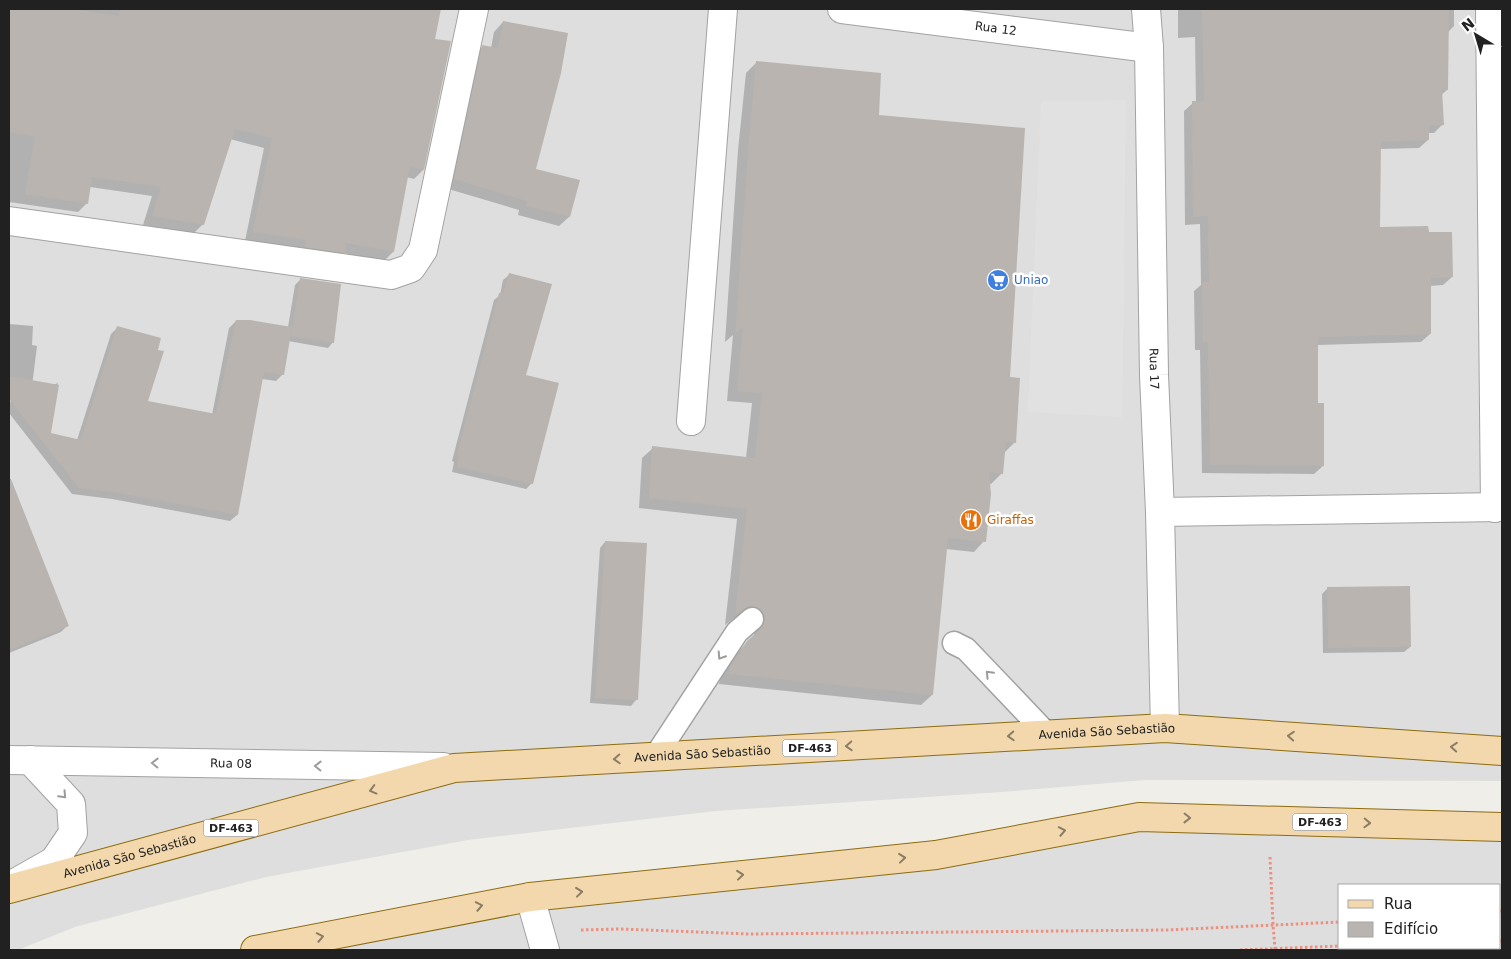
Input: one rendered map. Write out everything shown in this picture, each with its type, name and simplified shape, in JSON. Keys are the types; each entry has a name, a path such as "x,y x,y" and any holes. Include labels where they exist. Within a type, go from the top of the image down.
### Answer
{"main road":[{"name":"Avenida São Sebastião","path":"9,888 454,768 1165,728 1502,751"},
{"name":"DF-463","path":"255,950 530,897 936,855 1139,817 1502,827"}],"street":[{"path":"9,221 391,275 411,268 423,250 474,9"},
{"path":"691,421 723,9"},
{"name":"Rua 12","path":"842,9 1149,48"},
{"name":"Rua 17","path":"1146,9 1149,48 1154,375 1160,512 1165,728"},
{"path":"1160,512 1499,508 1490,9"},
{"path":"9,888 54,861 73,833 71,804 19,760"},
{"name":"Rua 08","path":"19,760 454,768"},
{"path":"530,897 542,941"}],"lane":[{"path":"655,757 737,632 752,619"},
{"path":"954,643 966,649 1047,734"}],"path":[{"path":"1269,820 1273,924 1276,949"},
{"path":"542,941 620,930 749,934 1166,930 1338,922"},
{"path":"1240,950 1338,946"}],"shaded area":[{"path":"9,9 1502,9 1502,781 1145,780 1002,792 716,811 468,840 266,877 75,927 18,950 9,950"},
{"path":"1126,100 1122,417 1028,412 1041,101"},
{"path":"1139,817 1502,827 1502,950 255,950"}],"building":[{"path":"9,9 73,9 119,16 121,9 441,9 435,39 451,41 424,170 410,166 394,252 346,243 345,253 305,247 306,240 253,232 272,138 235,129 204,225 152,216 161,187 92,177 88,204 25,194 35,137 9,132"},
{"path":"1202,9 1449,9 1448,90 1442,90 1444,125 1429,126 1429,140 1381,142 1380,227 1428,226 1429,232 1452,232 1453,277 1431,278 1431,334 1318,337 1318,403 1324,403 1324,466 1210,465 1208,342 1203,342 1202,282 1209,282 1208,216 1193,217 1192,101 1204,101"},
{"path":"503,21 568,33 561,73 536,169 580,180 570,217 526,206 527,201 454,179 482,45 498,48"},
{"path":"756,61 881,73 879,115 1025,128 1010,377 1020,378 1016,443 1006,442 1003,474 989,472 991,494 986,542 948,538 933,695 729,674 730,667 747,641 761,629 765,616 756,606 749,606 735,616 747,509 649,498 652,446 755,458 762,393 737,391 743,327 735,334"},
{"path":"509,273 552,284 526,375 559,383 533,484 457,467 459,456 457,455 499,293 503,294"},
{"path":"300,278 341,284 334,343 291,336"},
{"path":"236,320 250,320 292,327 284,375 264,372 238,515 119,493 79,488 9,399 9,376 59,385 51,433 81,440 117,326 161,338 158,350 164,351 148,401 216,414"},
{"path":"9,479 11,479 69,626 9,650"},
{"path":"605,541 647,543 638,700 595,698"},
{"path":"1410,586 1411,647 1328,648 1327,587"}],"place":[{"name":"Uniao","path":"998,280"},
{"name":"Giraffas","path":"971,520"}]}
